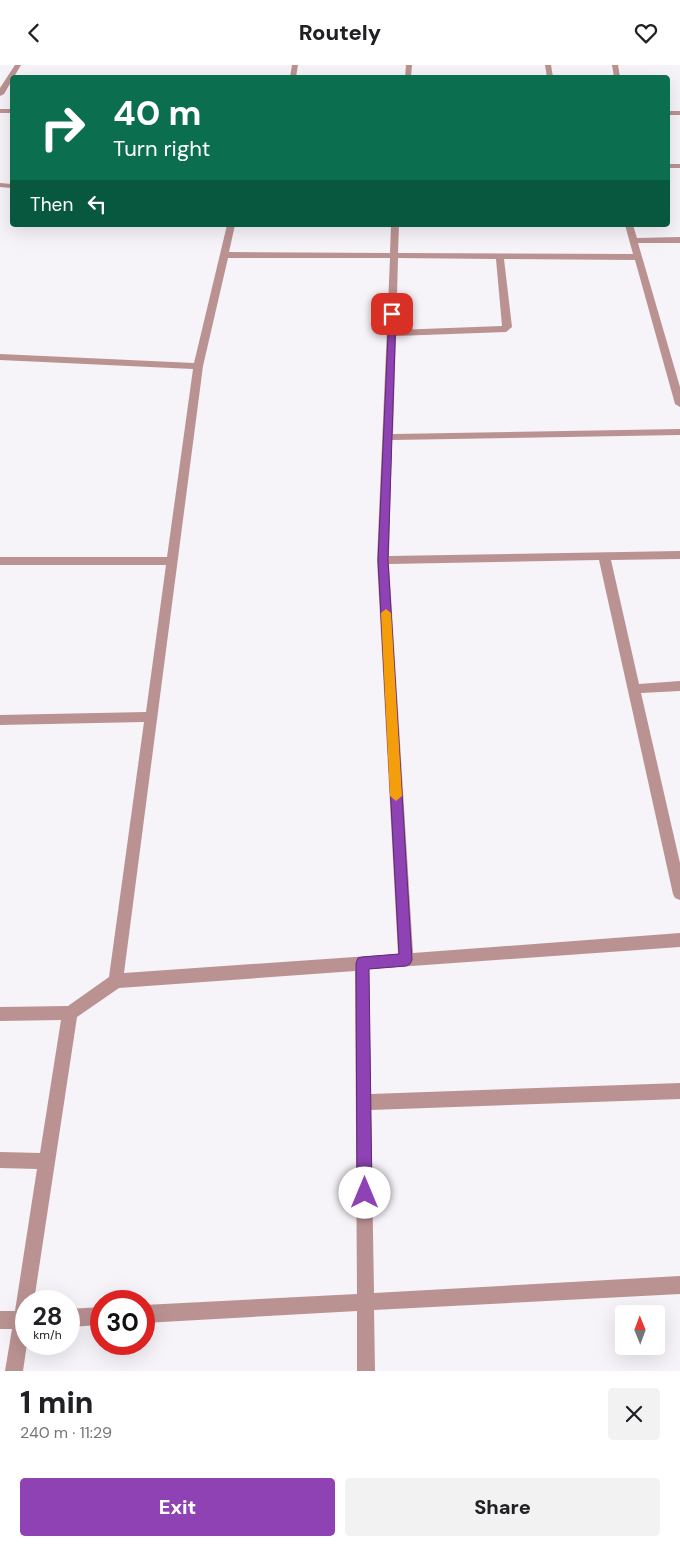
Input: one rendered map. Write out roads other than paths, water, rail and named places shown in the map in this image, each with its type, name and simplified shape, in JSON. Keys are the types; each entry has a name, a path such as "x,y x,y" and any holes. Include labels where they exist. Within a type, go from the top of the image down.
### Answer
{"street":[{"path":"0,94 10,78"},
{"path":"116,981 198,366 231,227"},
{"path":"395,227 383,560 406,960"},
{"path":"630,227 680,405"},
{"path":"634,241 680,241"},
{"path":"224,255 639,257"},
{"path":"391,333 499,331 507,327 500,257"},
{"path":"0,357 198,366"},
{"path":"388,437 680,432"},
{"path":"383,560 680,555"},
{"path":"604,556 680,894"},
{"path":"0,561 171,561"},
{"path":"634,689 680,685"},
{"path":"0,720 151,717"},
{"path":"0,1015 70,1013 116,981 680,940"},
{"path":"362,963 366,1371"},
{"path":"28,1290 46,1161 70,1013"},
{"path":"364,1102 680,1091"},
{"path":"0,1160 46,1161"},
{"path":"155,1313 680,1285"},
{"path":"0,1320 15,1320"},
{"path":"14,1371 17,1355"}]}
